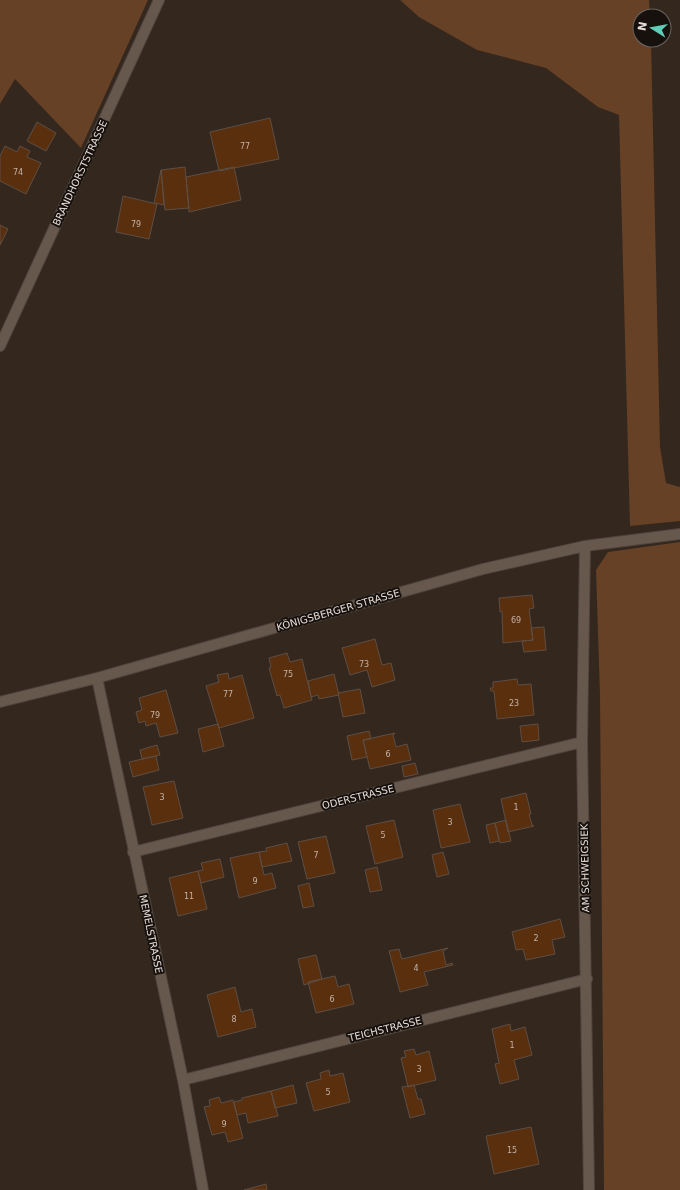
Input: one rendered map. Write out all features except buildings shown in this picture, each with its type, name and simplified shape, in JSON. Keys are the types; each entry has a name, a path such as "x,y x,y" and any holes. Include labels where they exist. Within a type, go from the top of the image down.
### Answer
{"street":[{"name":"BRANDHORSTSTRASSE","path":"0,346 159,0"},
{"name":"KÖNIGSBERGER STRASSE","path":"0,702 97,678 483,570 585,546 680,534"},
{"name":"AM SCHWEIGSIEK","path":"585,546 582,742 587,979 589,1190"},
{"name":"MEMELSTRASSE","path":"97,678 183,1080 203,1190"},
{"name":"ODERSTRASSE","path":"133,852 582,742"},
{"name":"TEICHSTRASSE","path":"183,1080 587,979"}],"shaded area":[{"path":"0,0 148,0 81,148 15,79 0,104"},
{"path":"400,0 649,0 650,8 632,8 632,48 651,48 660,447 666,483 680,487 680,521 630,526 619,115 598,107 546,68 477,50 419,17"},
{"path":"680,542 680,1190 604,1190 600,696 596,570 608,552"}]}
